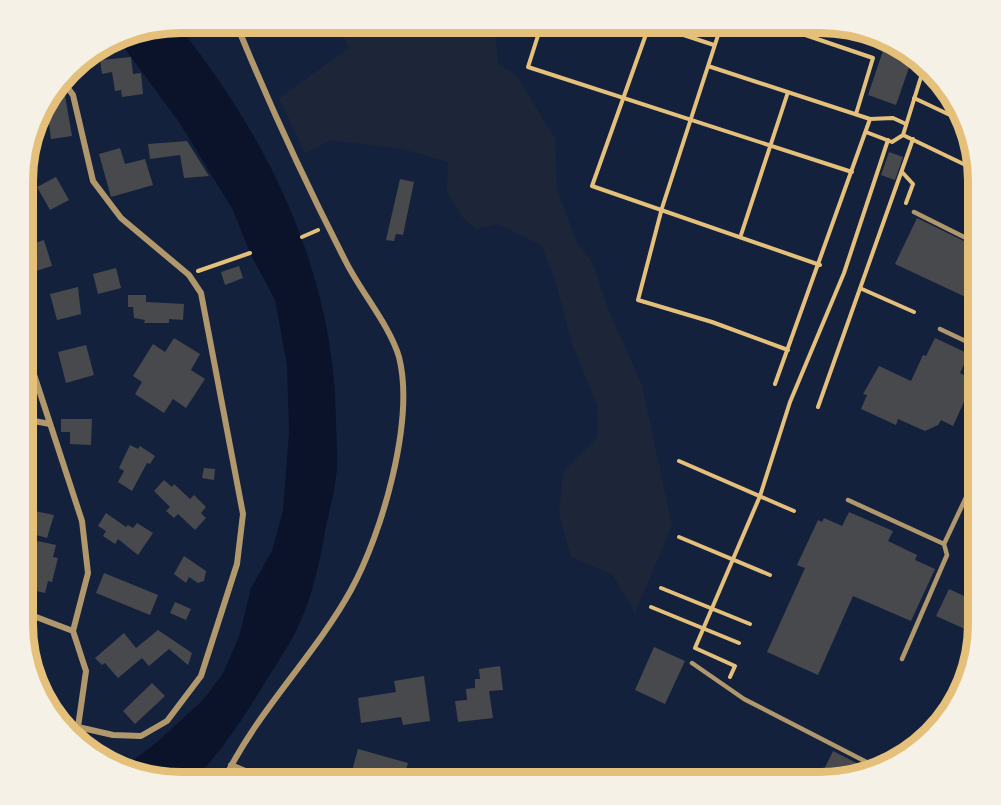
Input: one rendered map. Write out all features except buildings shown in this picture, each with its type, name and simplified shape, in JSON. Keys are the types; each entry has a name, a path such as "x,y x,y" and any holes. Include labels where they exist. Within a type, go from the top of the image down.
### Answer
{"street":[{"path":"228,772 352,589 375,532 389,487 404,401 398,355 327,225 241,33"},
{"path":"33,372 82,521 88,573 73,631 86,671 78,727 113,735 141,736 167,721 201,676 237,564 243,514 201,293 189,275 121,218 93,181 73,95 67,87"},
{"path":"33,421 50,424"},
{"path":"33,616 73,631"},
{"path":"231,765 245,772"}],"lane":[{"path":"914,212 968,239"},
{"path":"939,329 968,342"},
{"path":"902,659 947,555 944,544 968,493"},
{"path":"848,500 944,544"},
{"path":"692,663 726,687 821,740 869,764"}],"path":[{"path":"539,33 528,67 852,172"},
{"path":"646,33 592,186 662,208 820,265"},
{"path":"679,33 715,45"},
{"path":"719,33 662,208 638,300 712,322 788,350"},
{"path":"800,33 873,57 856,114"},
{"path":"708,66 870,119 893,118 906,124"},
{"path":"866,132 892,142 903,135 922,74"},
{"path":"741,236 788,92"},
{"path":"914,98 953,116"},
{"path":"775,384 820,265 870,119"},
{"path":"903,135 967,166"},
{"path":"818,407 862,289 913,139"},
{"path":"726,687 735,666 695,648 760,496 790,402 844,273 888,140"},
{"path":"902,172 913,184 905,204 914,212"},
{"path":"189,275 250,253"},
{"path":"862,289 914,312"},
{"path":"679,461 794,511"},
{"path":"680,537 770,575"},
{"path":"661,588 750,624"},
{"path":"651,607 739,643"}],"shaded area":[{"path":"184,33 240,112 267,160 290,209 309,260 324,313 333,367 336,422 337,470 318,567 307,606 287,647 253,702 225,743 201,772 162,771 130,763 156,743 203,700 222,675 239,637 251,588 272,551 283,510 289,433 287,365 275,300 250,253 233,210 179,122 122,45 162,34"},
{"path":"341,33 495,33 498,64 516,75 555,138 557,189 576,241 593,264 608,309 642,385 672,525 635,613 612,574 571,557 559,513 563,472 598,437 597,405 572,344 554,276 541,245 498,224 476,229 462,217 447,191 448,162 402,149 331,140 305,153 279,98 349,48"}]}
